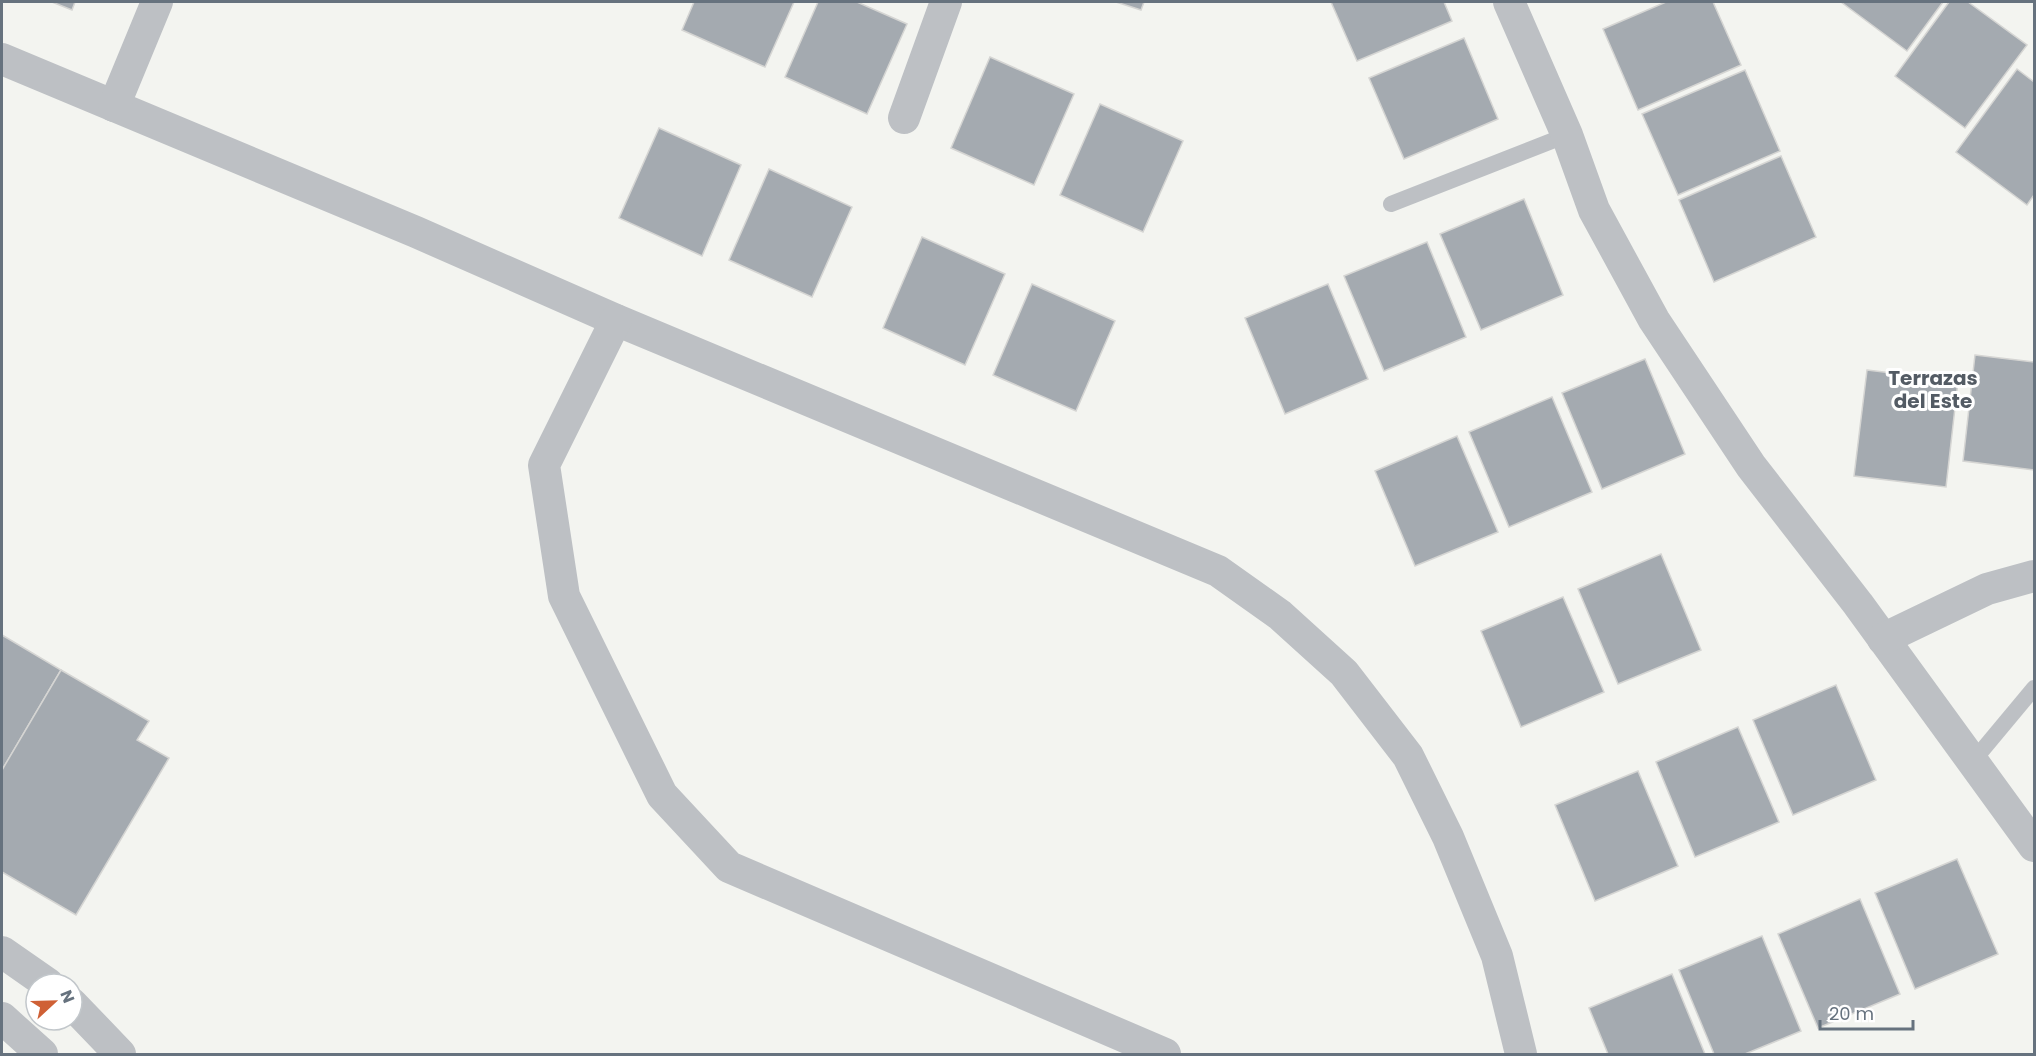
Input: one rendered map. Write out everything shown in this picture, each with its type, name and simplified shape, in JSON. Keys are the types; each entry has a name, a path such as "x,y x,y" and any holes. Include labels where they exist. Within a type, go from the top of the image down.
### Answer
{"street":[{"path":"114,106 157,2"},
{"path":"904,117 946,2"},
{"path":"1509,2 1567,135 1594,210 1654,320 1751,466 1974,760 2034,846"},
{"path":"2,59 616,320 1218,571 1280,615 1344,673 1408,756 1448,837 1497,956 1521,1054"},
{"path":"616,320 544,465 564,596 662,795 729,867 1165,1054"},
{"path":"1883,639 1987,589 2034,576"},
{"path":"2,952 31,972"},
{"path":"84,1017 120,1054"},
{"path":"2,1018 42,1054"}],"lane":[{"path":"1391,204 1567,135"},
{"path":"1974,760 2034,688"}],"building":[{"path":"52,2 75,2 72,10"},
{"path":"694,2 794,2 765,67 682,30"},
{"path":"818,2 857,2 907,24 867,114 785,77"},
{"path":"1116,2 1144,2 1141,10"},
{"path":"1331,2 1444,2 1452,21 1357,61"},
{"path":"1666,2 1713,2 1741,65 1638,110 1603,29"},
{"path":"1841,2 1943,2 1907,51"},
{"path":"1949,2 1968,2 2027,45 1965,128 1895,76"},
{"path":"1464,38 1498,119 1404,159 1369,78"},
{"path":"990,57 1074,94 1034,185 951,148"},
{"path":"2017,69 2034,82 2034,195 2027,205 1956,152"},
{"path":"1745,70 1780,151 1678,195 1642,114"},
{"path":"1100,104 1183,141 1143,232 1060,195"},
{"path":"659,128 741,165 702,256 619,218"},
{"path":"1781,156 1816,237 1714,282 1679,200"},
{"path":"769,169 852,207 812,297 729,260"},
{"path":"1524,199 1563,295 1481,330 1440,234"},
{"path":"922,237 1005,274 965,365 883,328"},
{"path":"1427,242 1466,337 1384,371 1344,276"},
{"path":"1032,284 1115,321 1076,411 993,375"},
{"path":"1328,284 1368,379 1285,414 1245,318"},
{"path":"1975,355 2034,362 2034,470 1963,461"},
{"path":"1645,359 1685,454 1602,489 1562,393"},
{"path":"1867,370 1958,381 1946,487 1854,476"},
{"path":"1552,397 1592,492 1509,527 1469,432"},
{"path":"1457,436 1498,532 1415,566 1375,471"},
{"path":"1661,554 1701,650 1618,684 1578,589"},
{"path":"1563,597 1604,692 1521,727 1481,631"},
{"path":"2,635 61,670 2,770"},
{"path":"61,670 149,721 137,740 169,758 76,915 2,872 2,770"},
{"path":"1836,685 1876,780 1793,815 1753,720"},
{"path":"1738,727 1779,822 1695,857 1656,762"},
{"path":"1638,771 1678,866 1595,901 1555,805"},
{"path":"1957,859 1998,954 1915,989 1875,893"},
{"path":"1860,899 1900,994 1818,1028 1778,934"},
{"path":"1762,936 1801,1031 1745,1054 1714,1054 1679,970"},
{"path":"1672,974 1705,1054 1608,1054 1589,1008"}],"district":[{"name":"Terrazas del Este","path":"1933,390"}]}
